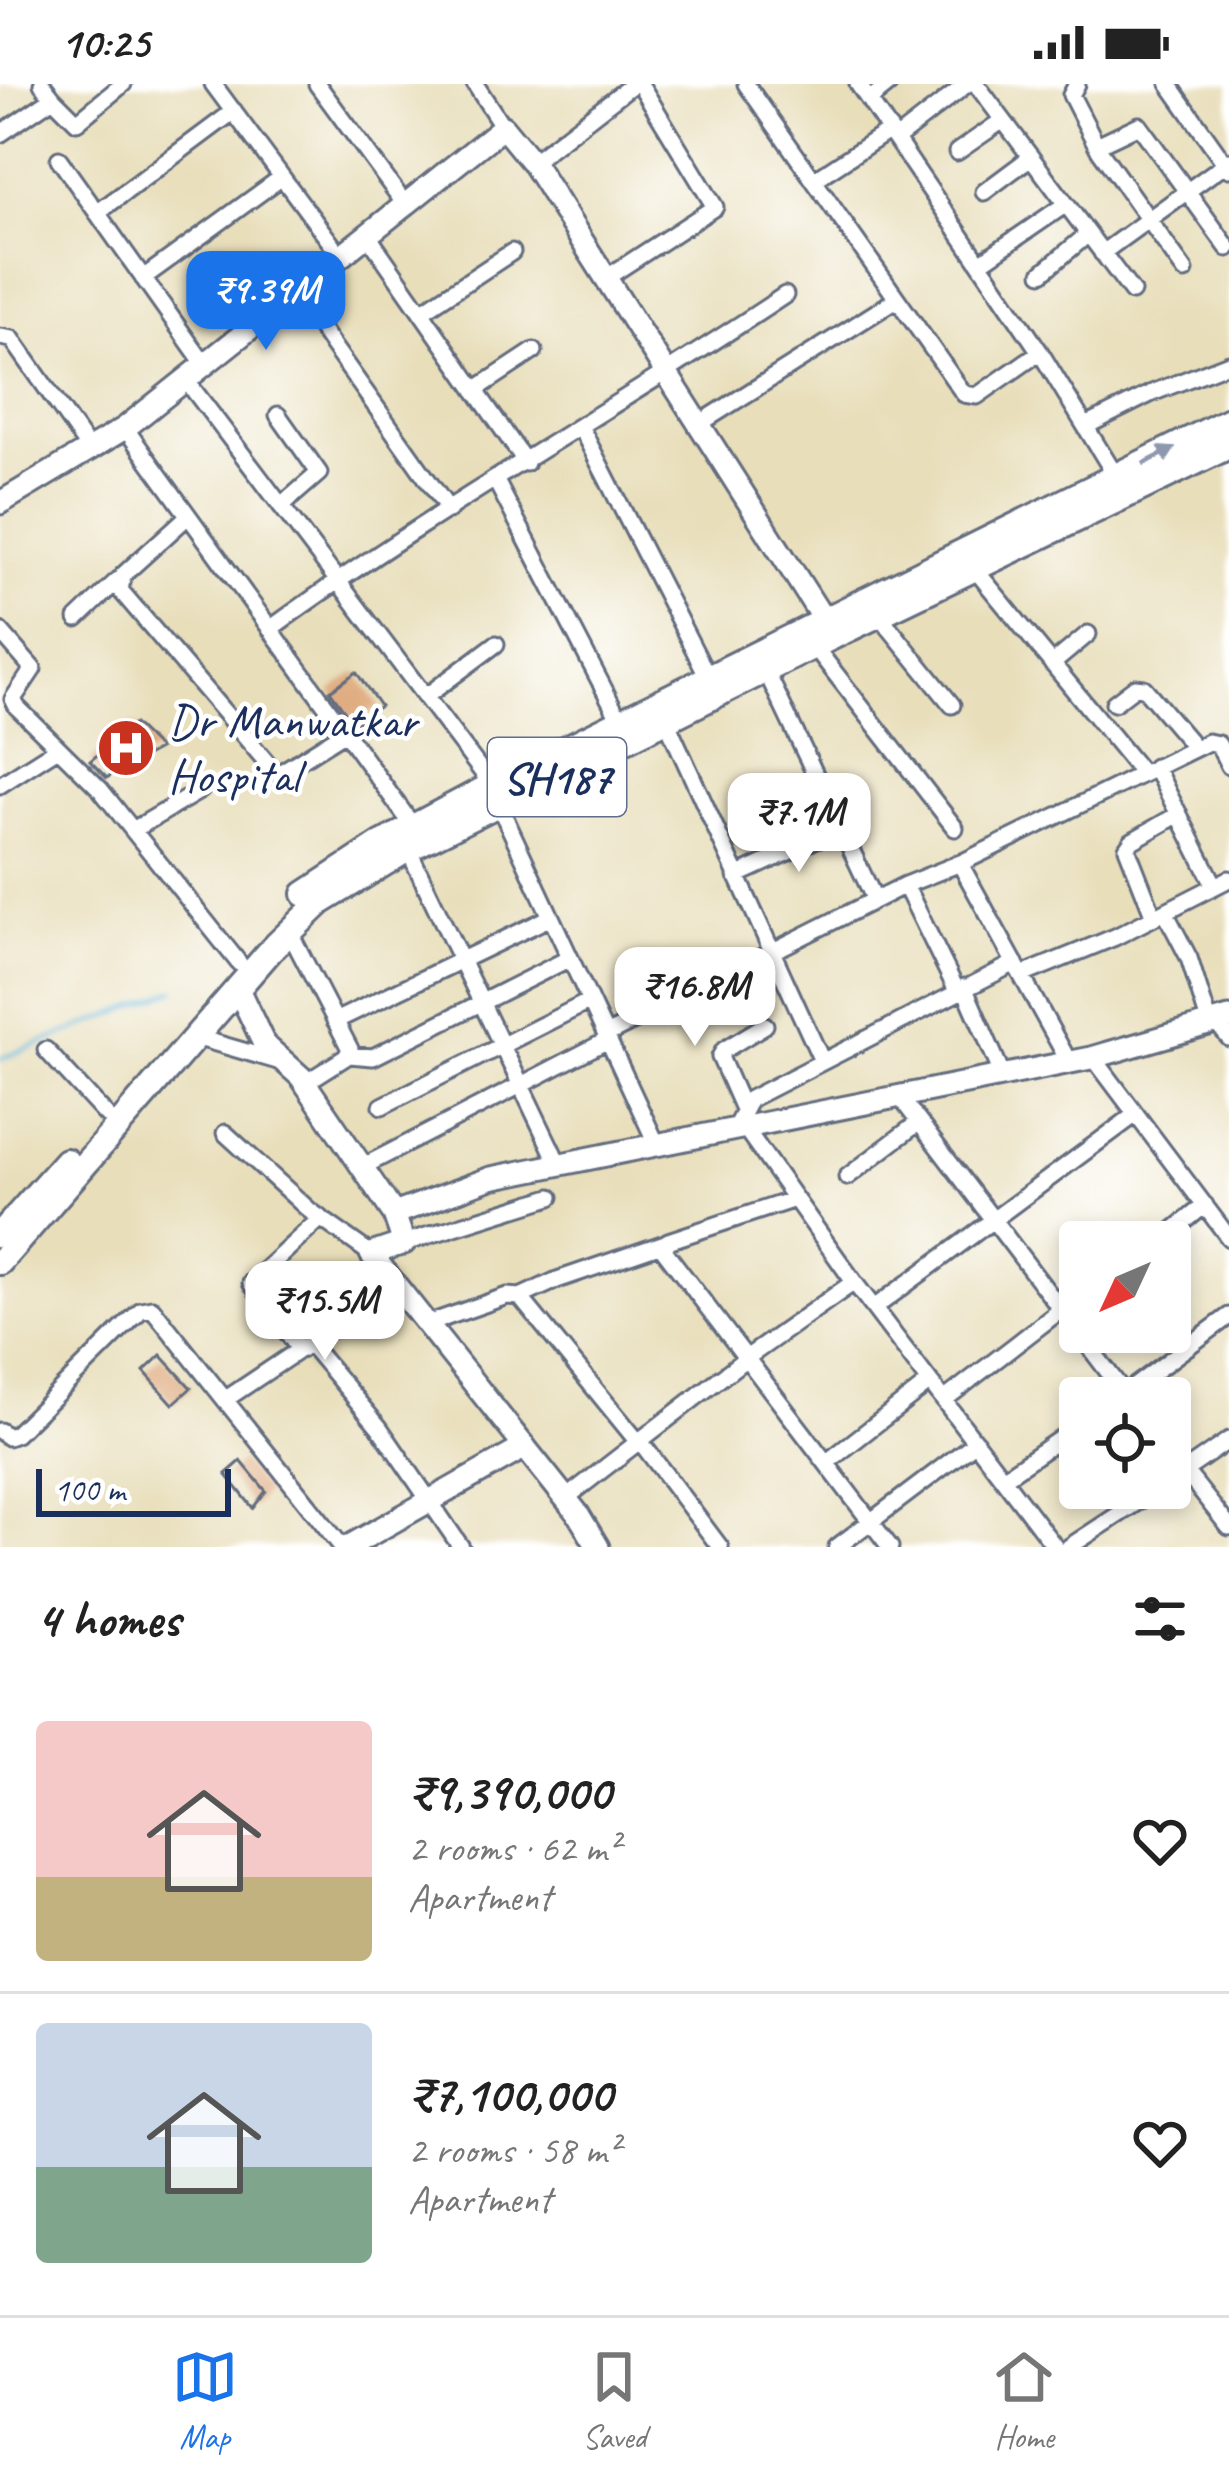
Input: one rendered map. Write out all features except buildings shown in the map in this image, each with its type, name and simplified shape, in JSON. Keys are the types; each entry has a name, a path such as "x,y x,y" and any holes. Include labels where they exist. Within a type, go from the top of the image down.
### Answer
{"main road":[{"name":"SH187","path":"0,1235 238,976 307,892 495,795 621,722 1122,486 1229,420"},
{"name":"SH187","path":"1122,486 1229,446"},
{"name":"SH187","path":"495,795 667,722 879,615 968,562"},
{"name":"SH187","path":"0,1262 195,1037 238,976 321,902 411,838"}],"street":[{"path":"42,84 77,122 123,84"},
{"path":"213,84 342,258"},
{"path":"317,84 407,207"},
{"path":"475,84 606,278 825,622"},
{"path":"746,84 968,396 977,396 1040,352"},
{"path":"858,84 1040,352 1122,486"},
{"path":"869,100 889,84"},
{"path":"814,180 972,84 1132,292"},
{"path":"1077,84 1071,95 1096,145 1185,271"},
{"path":"1102,253 1228,165 1169,84"},
{"path":"0,503 125,428 205,364 302,301 342,258 374,244 407,207 516,144 638,85 716,207 606,278"},
{"path":"0,134 53,98"},
{"path":"97,213 234,112"},
{"path":"957,152 1003,120"},
{"path":"1096,145 1139,125 1228,248"},
{"path":"984,192 1031,157"},
{"path":"59,159 205,364"},
{"path":"143,278 282,177"},
{"path":"980,263 1066,204"},
{"path":"1042,272 1088,234"},
{"path":"374,244 526,463"},
{"path":"421,312 512,252"},
{"path":"270,629 337,580 785,295"},
{"path":"699,424 897,299"},
{"path":"302,301 449,510"},
{"path":"0,337 12,339 89,449"},
{"path":"475,390 534,351"},
{"path":"1086,426 1229,363"},
{"path":"186,380 495,795 657,1145"},
{"path":"278,415 319,473 281,506"},
{"path":"125,428 345,732 411,838 462,961 559,1165"},
{"path":"581,428 710,679"},
{"path":"496,482 621,722"},
{"path":"76,619 188,516"},
{"path":"740,1122 750,1099 961,989 1160,915 1222,883 1149,770 968,562"},
{"path":"119,579 120,590 275,772 345,732"},
{"path":"879,615 952,705"},
{"path":"0,631 34,672 14,703 100,789 133,830 238,976 264,1044 305,1083 394,1214 404,1243"},
{"path":"1052,664 1088,634"},
{"path":"425,697 496,644"},
{"path":"814,646 955,828"},
{"path":"766,671 875,900"},
{"path":"1114,703 1135,687 1144,688 1203,745"},
{"path":"667,722 822,1061"},
{"path":"362,1168 875,900 1229,733"},
{"path":"1203,745 1218,743 1229,766"},
{"path":"0,785 58,748"},
{"path":"133,830 201,790"},
{"path":"394,1214 490,1178 657,1145 740,1122 1003,1076 1221,1026 1127,848 1179,814"},
{"path":"736,876 841,828"},
{"path":"963,862 1070,1062"},
{"path":"905,885 1003,1076"},
{"path":"335,1021 551,917"},
{"path":"289,931 349,1055"},
{"path":"305,1083 349,1055 373,1057 570,958"},
{"path":"382,1106 590,1000"},
{"path":"765,1025 720,1057 740,1122 854,1282 1055,1547"},
{"path":"195,1037 284,1063"},
{"path":"46,1050 106,1115"},
{"path":"1094,1057 1229,1238"},
{"path":"900,1097 1059,1297"},
{"path":"874,1308 1136,1114"},
{"path":"847,1177 919,1122"},
{"path":"225,1132 321,1218 371,1254 566,1498 598,1547"},
{"path":"371,1254 551,1197"},
{"path":"427,1324 507,1296 520,1297 795,1199"},
{"path":"1185,1221 1205,1205"},
{"path":"321,1218 251,1283 379,1427 461,1547"},
{"path":"664,1243 664,1250 890,1547"},
{"path":"566,1498 746,1358 854,1282"},
{"path":"226,1400 396,1285"},
{"path":"520,1297 720,1547"},
{"path":"0,1431 8,1437 16,1434 147,1307 156,1311 345,1547 525,1448"},
{"path":"1150,1377 1229,1316"},
{"path":"944,1400 1059,1318"},
{"path":"826,1463 930,1382"},
{"path":"1003,1478 1059,1439"},
{"path":"1191,1467 1229,1440"},
{"path":"836,1547 976,1442"},
{"path":"1191,1489 1229,1526"},
{"path":"1070,1547 1127,1509"}],"waterway":[{"path":"0,1059 175,990"}],"place":[{"name":"Dr Manwatkar Hospital","path":"126,748"}]}
